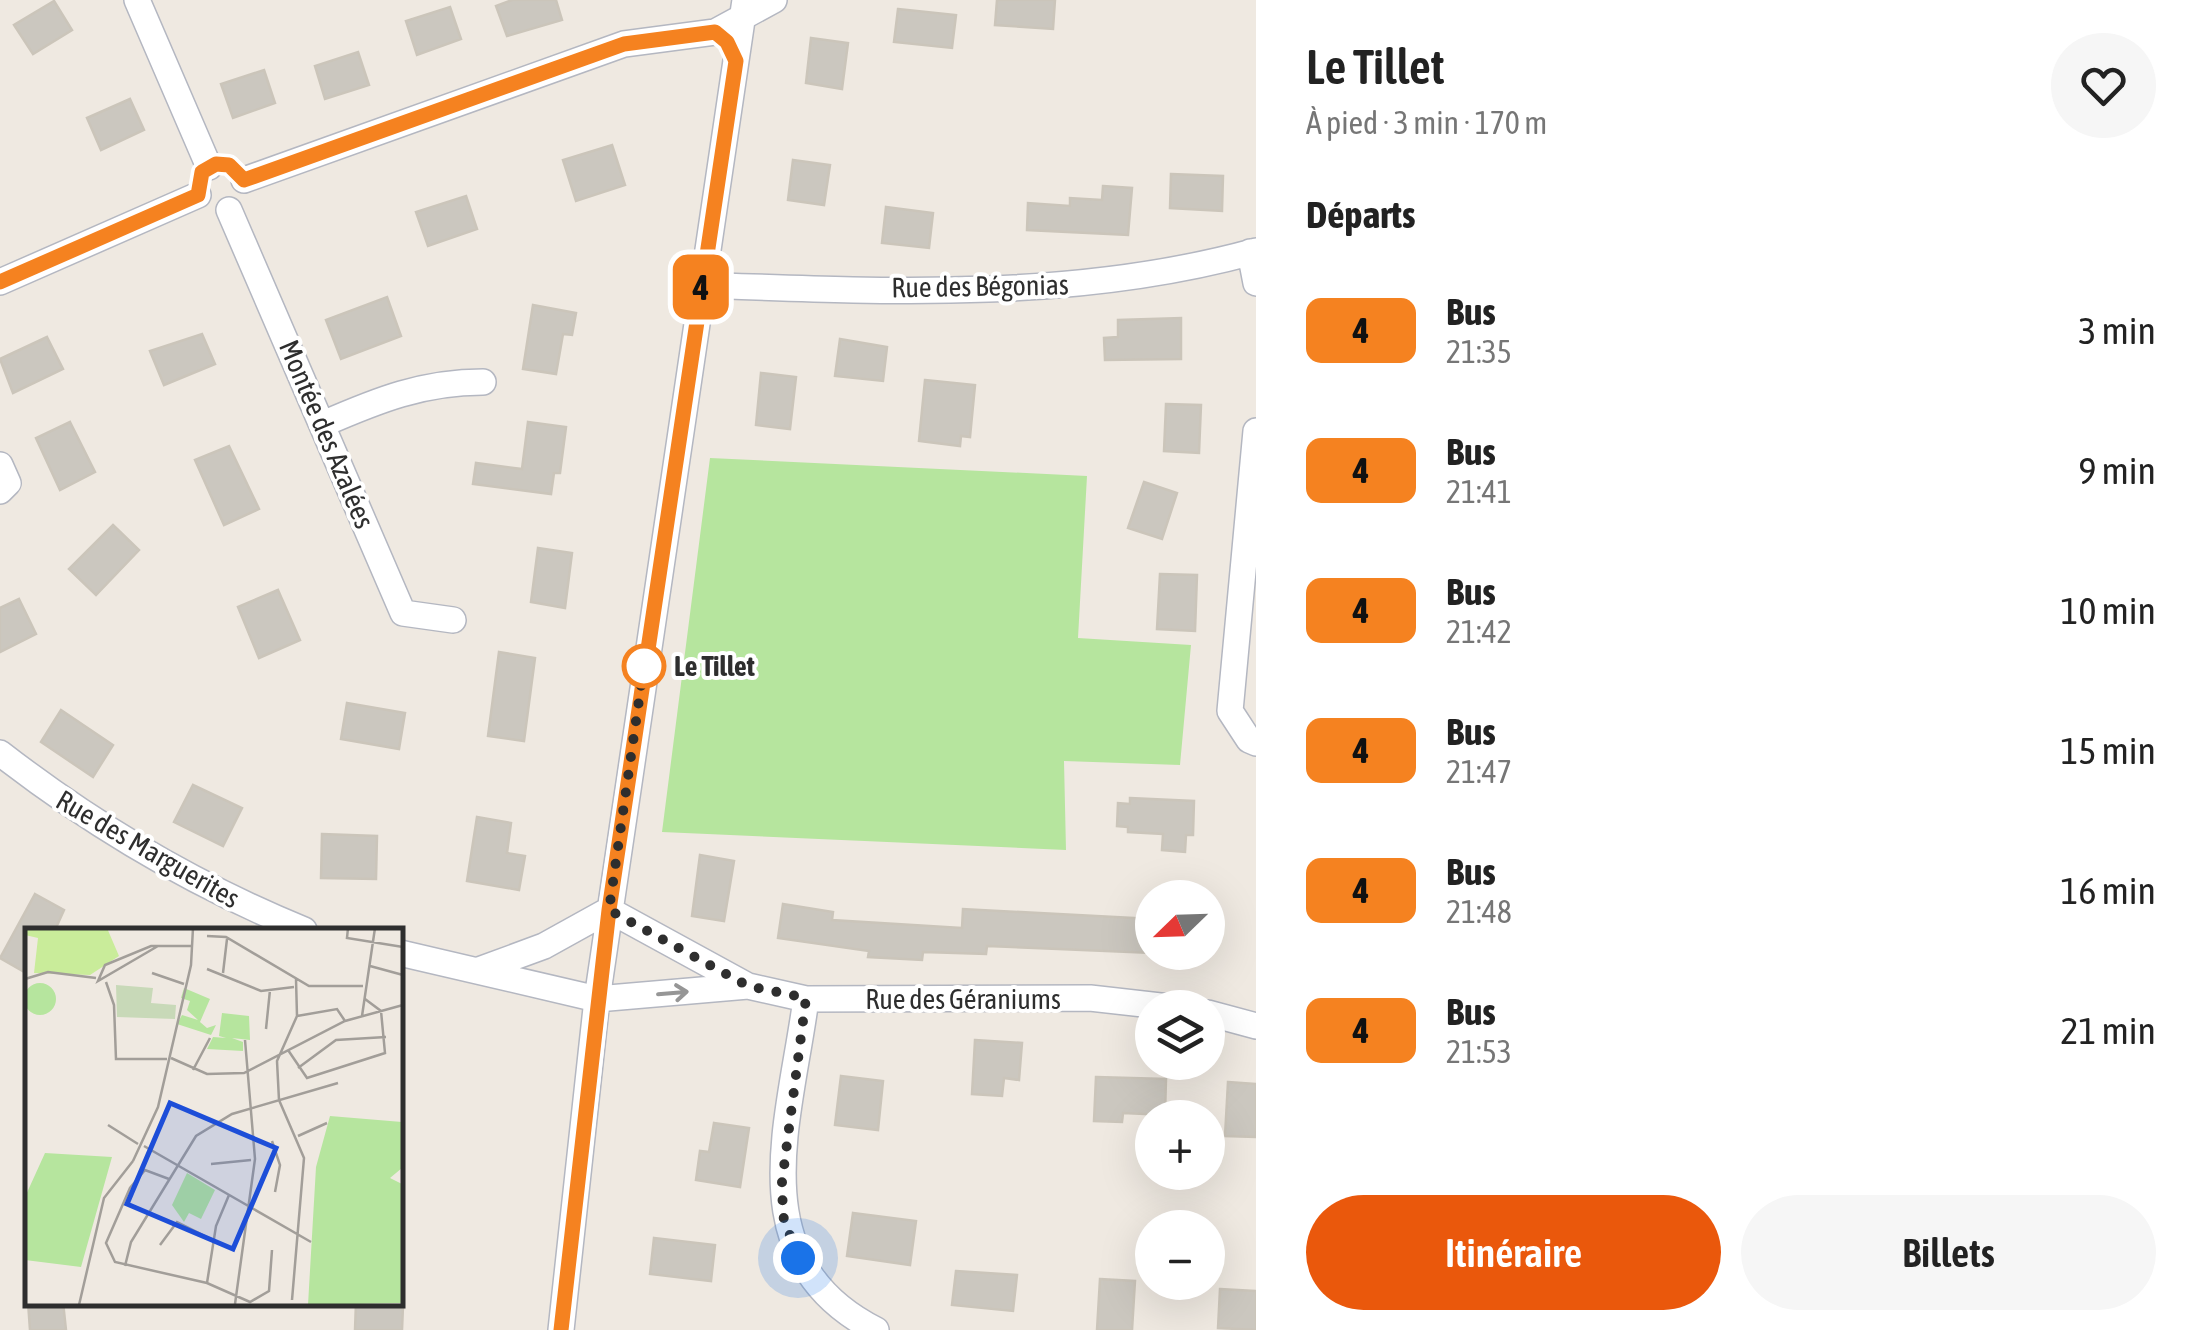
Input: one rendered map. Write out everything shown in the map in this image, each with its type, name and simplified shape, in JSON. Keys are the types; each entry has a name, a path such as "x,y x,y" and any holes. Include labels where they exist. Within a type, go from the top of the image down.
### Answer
{"street":[{"path":"137,0 208,167"},
{"path":"244,180 624,44 715,32 744,9 774,0"},
{"path":"561,1330 609,910 744,9"},
{"path":"715,32 727,42 736,61"},
{"path":"229,165 244,180 243,198 229,210 211,209 198,195 199,180 208,167 229,165"},
{"path":"0,282 198,195"},
{"name":"Montée des Azalées","path":"229,210 403,613 453,620"},
{"path":"1253,251 1256,283"},
{"name":"Rue des Bégonias","path":"701,284 998,290 1095,283 1253,251"},
{"path":"323,424 402,390 440,382 483,382"},
{"path":"1256,431 1230,711 1249,740 1256,743"},
{"path":"0,464 8,483 0,491"},
{"name":"Rue des Marguerites","path":"0,753 62,801 180,874 300,928"},
{"path":"478,970 544,946 609,910"},
{"name":"Rue des Géraniums","path":"609,910 748,986"},
{"path":"402,953 597,999"},
{"name":"Rue des Géraniums","path":"597,999 748,986 806,998 1090,998 1135,1003"},
{"path":"806,998 782,1182 783,1216 798,1258 822,1292 847,1316 876,1330"},
{"path":"1225,1018 1256,1026"}],"green space":[{"path":"710,458 1087,476 1078,638 1191,645 1180,765 1064,761 1066,850 662,832"}],"building":[{"path":"512,0 556,0 562,20 507,36 496,6"},
{"path":"997,0 1055,0 1053,29 995,25"},
{"path":"54,1 72,30 33,54 14,25"},
{"path":"450,7 461,39 417,55 406,21"},
{"path":"898,9 956,15 952,48 894,42"},
{"path":"811,38 848,43 842,89 806,83"},
{"path":"358,52 369,85 325,99 315,66"},
{"path":"264,70 275,103 233,118 221,84"},
{"path":"130,99 144,130 101,150 87,118"},
{"path":"612,145 625,185 576,201 563,160"},
{"path":"793,160 830,165 824,205 788,200"},
{"path":"1171,174 1223,176 1222,211 1170,208"},
{"path":"1103,186 1132,188 1128,235 1027,230 1028,203 1070,206 1070,198 1102,200"},
{"path":"466,196 477,229 428,246 416,212"},
{"path":"886,207 933,213 929,248 882,243"},
{"path":"387,297 401,336 341,359 326,320"},
{"path":"533,305 576,313 572,335 563,334 556,374 523,369"},
{"path":"1181,318 1181,359 1105,360 1104,338 1118,337 1118,320"},
{"path":"202,334 215,364 164,385 150,351"},
{"path":"47,337 63,369 13,393 0,359"},
{"path":"840,339 887,347 883,381 835,376"},
{"path":"761,373 796,377 790,429 756,425"},
{"path":"925,380 975,385 970,437 961,436 960,446 919,441"},
{"path":"1166,404 1201,405 1199,453 1164,451"},
{"path":"70,422 95,472 60,490 36,438"},
{"path":"528,422 566,427 560,473 554,473 551,494 473,484 476,463 522,469"},
{"path":"229,446 259,509 224,525 195,460"},
{"path":"1144,482 1177,493 1162,539 1128,528"},
{"path":"113,525 139,550 96,595 69,569"},
{"path":"538,548 572,553 565,608 531,602"},
{"path":"1160,574 1197,575 1195,631 1157,629"},
{"path":"278,590 300,640 259,658 238,607"},
{"path":"19,599 36,634 0,652 0,608"},
{"path":"499,652 535,658 524,741 488,736"},
{"path":"347,703 405,713 399,749 341,739"},
{"path":"61,710 113,745 93,777 41,742"},
{"path":"193,785 242,808 223,846 174,822"},
{"path":"1130,798 1194,801 1193,835 1186,835 1185,852 1162,850 1163,834 1128,832 1128,827 1117,826 1118,803 1130,804"},
{"path":"477,817 511,823 507,853 525,856 519,890 467,881"},
{"path":"322,834 377,836 376,879 321,878"},
{"path":"700,855 734,861 724,921 692,916"},
{"path":"35,894 64,910 56,928 25,928 25,972 0,958"},
{"path":"783,904 833,912 832,920 962,928 963,909 1135,918 1135,952 987,946 986,954 923,952 922,960 868,957 869,951 778,938"},
{"path":"975,1040 1022,1043 1019,1080 1004,1078 1002,1096 972,1094"},
{"path":"841,1076 883,1081 878,1130 835,1125"},
{"path":"1096,1077 1166,1080 1165,1100 1135,1100 1135,1114 1123,1113 1122,1122 1094,1121"},
{"path":"1228,1082 1256,1084 1256,1137 1225,1136"},
{"path":"714,1123 749,1128 740,1187 696,1180 700,1151 709,1152"},
{"path":"853,1213 916,1221 910,1265 847,1256"},
{"path":"654,1238 715,1245 711,1281 650,1274"},
{"path":"956,1271 1017,1275 1013,1311 952,1305"},
{"path":"1100,1279 1135,1281 1132,1330 1097,1330"},
{"path":"1225,1289 1256,1291 1256,1330 1218,1328 1219,1300 1225,1300"},
{"path":"28,1305 63,1305 66,1330 30,1330"},
{"path":"356,1305 403,1306 402,1330 355,1330"}],"bus line":[{"name":"4","path":"0,282 198,195 202,172 216,164 236,168 244,180 320,149 624,44 715,32 727,42 736,61 609,910 561,1330"}],"place":[{"name":"Le Tillet","path":"644,666"}],"route":[{"path":"644,666 645,658 609,910 748,986 806,998 782,1182 783,1216 798,1258"}]}
